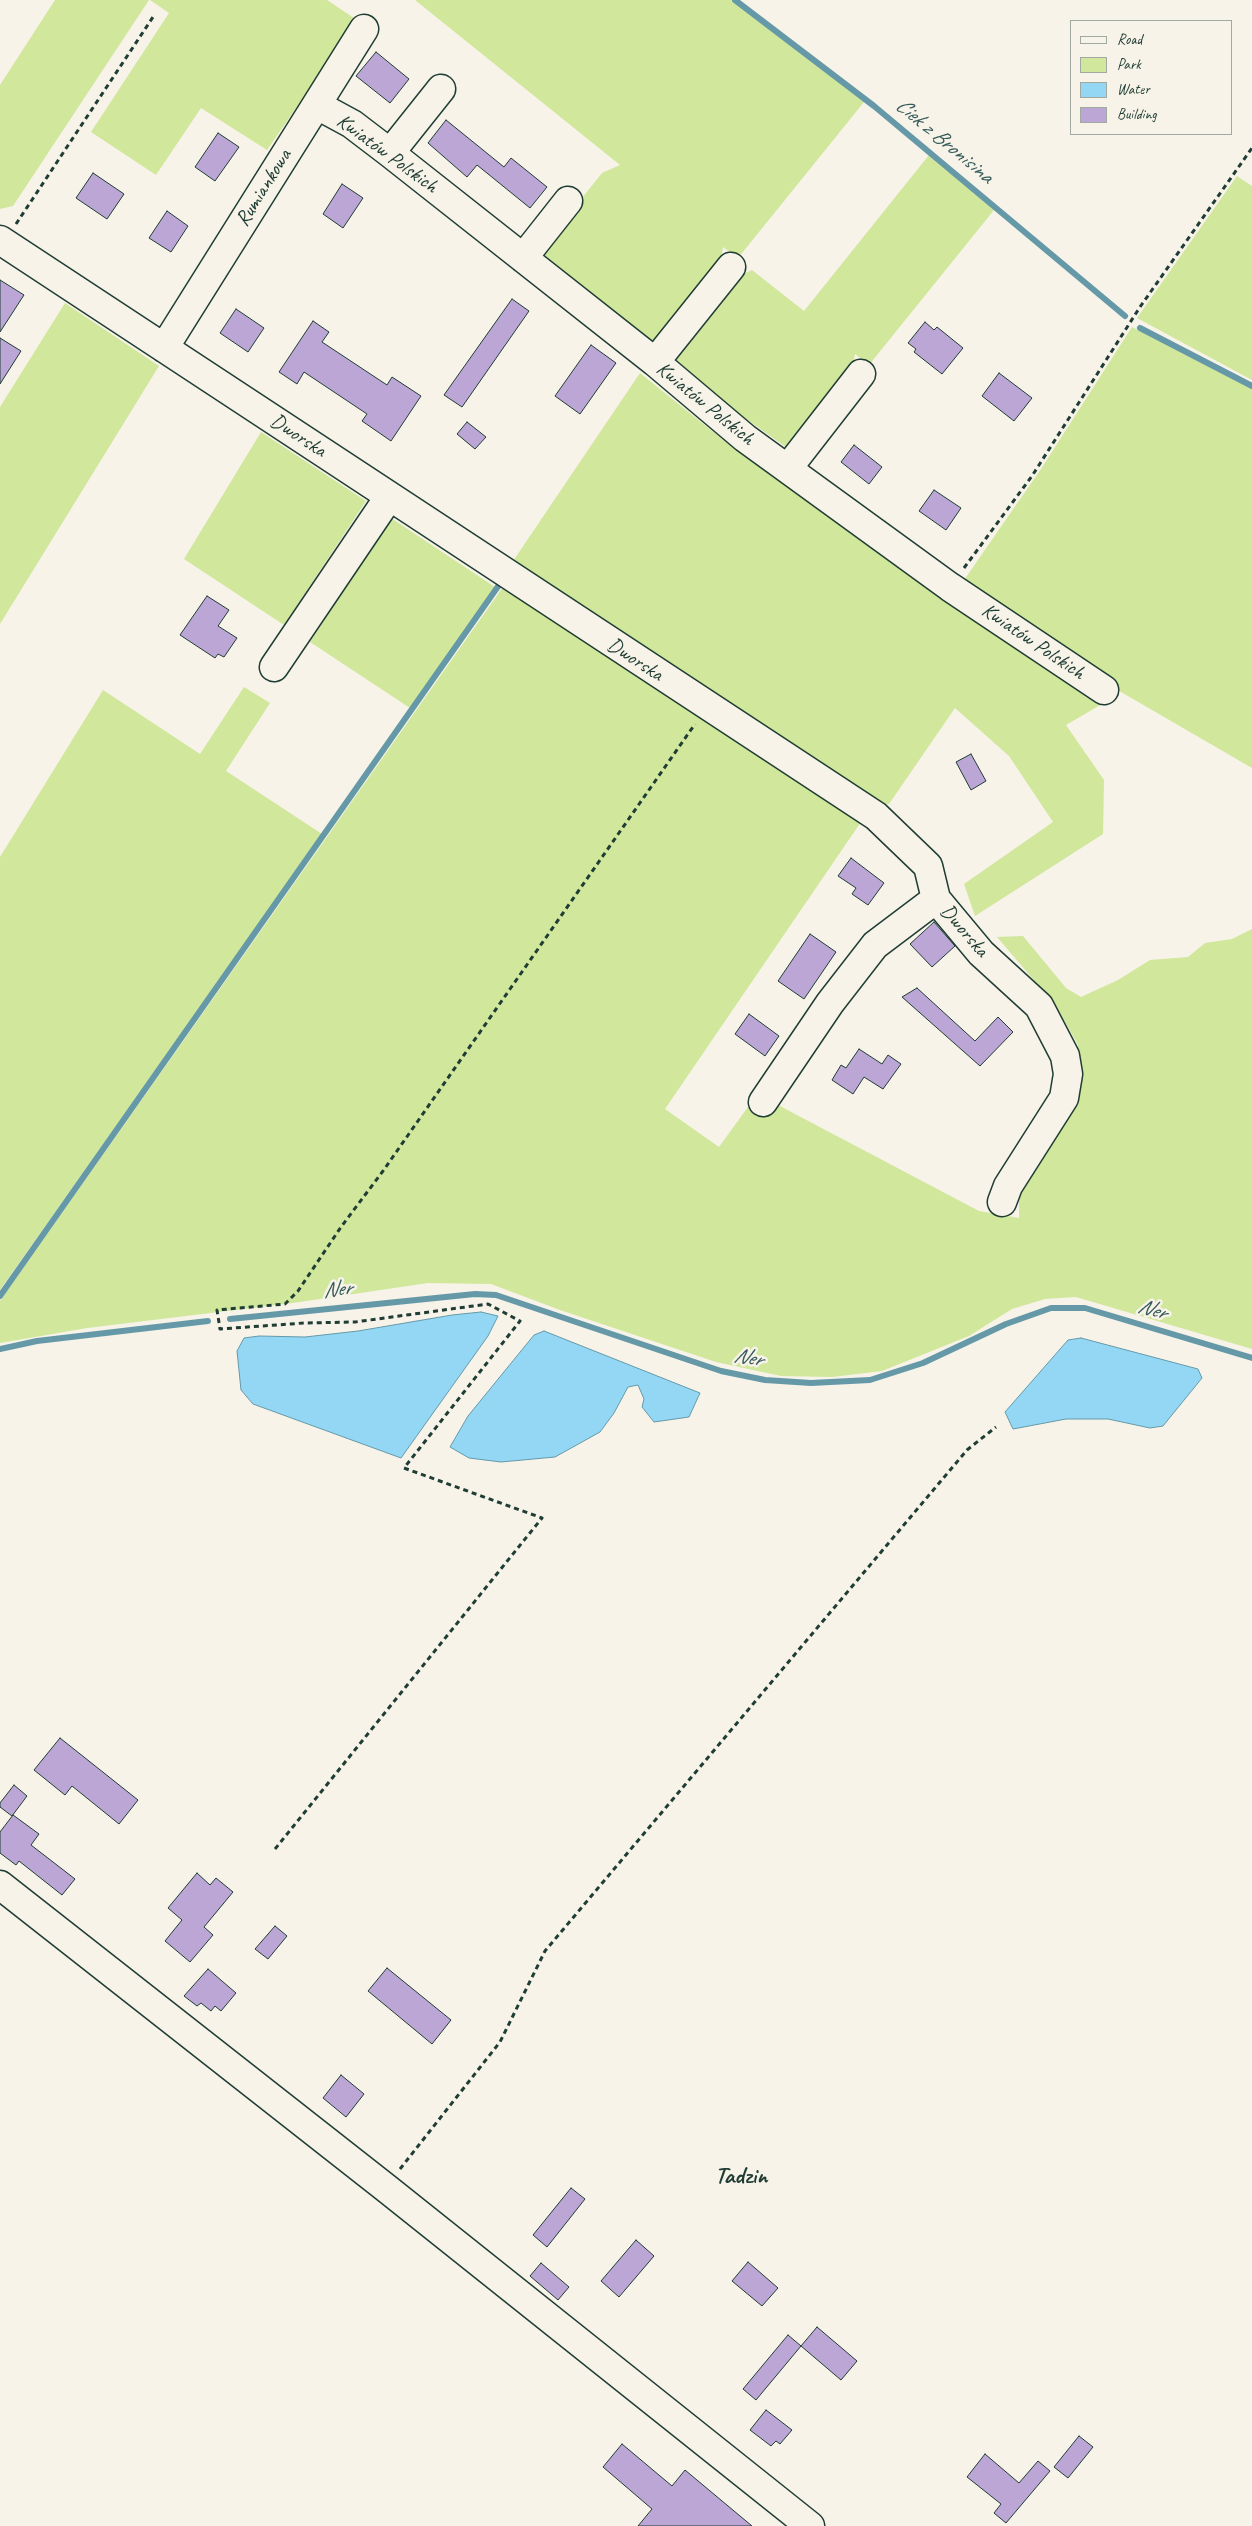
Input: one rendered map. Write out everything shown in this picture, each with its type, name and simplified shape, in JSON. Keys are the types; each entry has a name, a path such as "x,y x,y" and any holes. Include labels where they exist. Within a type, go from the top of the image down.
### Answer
{"street":[{"name":"Rumiankowa","path":"164,348 364,29"},
{"path":"390,153 441,89"},
{"name":"Kwiatów Polskich","path":"317,105 352,124 390,153 655,362 745,438 950,587 1104,690"},
{"path":"523,258 568,201"},
{"name":"Dworska","path":"2,241 706,707 876,816 928,866 936,899 981,953 1039,1006 1065,1056 1068,1074 1064,1098 1008,1186 1002,1202"},
{"path":"655,362 731,267"},
{"path":"788,468 861,374"},
{"path":"274,668 389,497"},
{"path":"763,1102 830,1003 875,945 936,899"},
{"path":"0,1885 386,2188 810,2526"}],"path":[{"path":"2,241 155,14"},
{"path":"950,587 1032,476 1140,307 1252,148"},
{"path":"275,1849 542,1518 404,1468 520,1321 488,1304 355,1322 304,1323 220,1329 217,1310 285,1304 298,1291 341,1227 383,1172 706,707"},
{"path":"386,2188 500,2042 545,1951 967,1450 996,1427"}],"green space":[{"path":"55,0 149,0 13,206 0,209 0,85"},
{"path":"150,0 327,0 357,20 267,150 201,108 156,175 91,132 169,13"},
{"path":"415,0 731,0 864,102 738,258 723,247 719,268 655,348 538,253 602,173 620,165"},
{"path":"929,155 994,210 869,365 855,354 851,373 790,450 728,406 670,359 733,279 752,270 804,311"},
{"path":"1237,176 1252,186 1252,380 1137,318"},
{"path":"65,303 159,366 0,624 0,407"},
{"path":"1132,327 1252,389 1252,768 1121,692 962,583 1041,469"},
{"path":"640,373 722,439 835,519 1107,701 1066,725 1104,780 1103,834 975,916 964,884 1053,822 1009,756 955,708 889,804 871,806 507,570"},
{"path":"261,432 366,501 284,625 184,559"},
{"path":"391,518 495,587 410,708 310,642"},
{"path":"503,587 863,819 665,1109 719,1147 748,1107 769,1114 778,1105 979,1211 1019,1218 1019,1195 1041,1155 1073,1111 1078,1045 1056,1006 997,937 1023,936 1066,988 1081,997 1118,980 1150,960 1188,957 1205,943 1232,939 1252,929 1252,1349 1076,1297 1045,1299 1012,1309 969,1336 882,1371 832,1377 781,1376 716,1362 560,1310 491,1284 428,1283 293,1303 87,1328 0,1343 0,1301"},
{"path":"244,687 270,703 226,771 322,834 0,1290 0,857 103,690 200,754"}],"water":[{"path":"481,1312 498,1316 488,1336 401,1458 253,1404 241,1390 237,1351 244,1338 259,1336 305,1337 358,1331"},
{"path":"544,1331 700,1393 689,1417 654,1422 642,1407 644,1399 638,1385 628,1387 614,1413 600,1432 555,1457 501,1462 469,1458 450,1447 468,1416 534,1335"},
{"path":"1081,1338 1198,1369 1202,1378 1163,1426 1150,1428 1108,1419 1066,1419 1013,1429 1005,1412 1068,1340"}],"building":[{"path":"376,52 409,79 390,103 356,76"},
{"path":"446,120 504,167 511,158 547,187 530,208 477,165 467,177 428,143"},
{"path":"218,133 239,147 215,181 195,167"},
{"path":"93,173 124,194 107,219 76,198"},
{"path":"342,184 363,198 343,228 323,214"},
{"path":"167,211 188,226 171,252 149,238"},
{"path":"0,280 24,295 0,332"},
{"path":"512,299 529,311 462,407 444,395"},
{"path":"236,309 264,328 248,352 220,333"},
{"path":"313,321 329,332 322,342 387,385 392,377 421,396 391,441 362,421 367,414 304,372 297,384 279,372"},
{"path":"925,322 934,330 937,327 963,348 942,374 914,352 916,349 908,343"},
{"path":"0,338 21,351 0,384"},
{"path":"591,345 616,363 580,414 555,396"},
{"path":"999,373 1032,398 1014,421 982,396"},
{"path":"467,422 486,437 475,449 457,434"},
{"path":"854,445 882,467 869,484 841,462"},
{"path":"934,490 961,508 946,530 919,511"},
{"path":"207,596 229,610 218,626 237,638 224,657 218,654 215,658 180,635"},
{"path":"971,754 986,781 971,790 956,762"},
{"path":"851,858 884,883 868,905 852,894 856,888 838,876"},
{"path":"934,922 955,946 932,967 910,944"},
{"path":"810,934 836,952 804,999 778,981"},
{"path":"917,988 975,1041 998,1017 1013,1032 980,1066 902,997"},
{"path":"749,1014 779,1036 765,1056 735,1034"},
{"path":"859,1049 882,1064 888,1055 901,1064 883,1089 864,1077 853,1094 832,1080 841,1065 846,1068"},
{"path":"60,1738 138,1800 119,1824 72,1786 65,1795 34,1770"},
{"path":"14,1785 27,1796 12,1816 0,1807 0,1803"},
{"path":"13,1815 39,1834 31,1845 75,1879 62,1895 19,1861 16,1865 0,1853 0,1832"},
{"path":"197,1873 210,1885 216,1878 233,1892 204,1927 213,1935 190,1962 165,1941 182,1920 168,1908"},
{"path":"275,1926 287,1936 268,1959 255,1949"},
{"path":"387,1968 451,2020 432,2044 368,1991"},
{"path":"208,1969 236,1993 221,2011 215,2006 211,2011 201,2003 197,2006 184,1996"},
{"path":"341,2075 364,2094 346,2117 323,2098"},
{"path":"571,2188 585,2199 547,2247 533,2235"},
{"path":"636,2240 654,2256 619,2297 601,2281"},
{"path":"748,2262 778,2288 762,2306 732,2281"},
{"path":"541,2263 569,2287 558,2300 530,2276"},
{"path":"817,2327 857,2361 841,2380 801,2346"},
{"path":"788,2335 801,2346 756,2400 743,2389"},
{"path":"766,2410 792,2430 780,2444 776,2441 771,2446 750,2430"},
{"path":"1079,2436 1093,2447 1068,2478 1054,2467"},
{"path":"622,2444 672,2486 685,2470 752,2526 638,2526 652,2509 603,2467"},
{"path":"985,2454 1019,2483 1038,2461 1050,2471 1006,2523 994,2513 1001,2504 967,2477"}],"waterway":[{"name":"Ciek z Bronisina","path":"735,0 874,106 1125,316"},
{"name":"Ciek z Bronisina","path":"1140,328 1252,386"},
{"path":"0,1296 499,585"},
{"name":"Ner","path":"230,1319 475,1294 496,1295 721,1371 765,1380 811,1383 870,1380 923,1363 1006,1324 1051,1308 1085,1308 1252,1358"},
{"name":"Ner","path":"0,1349 37,1341 208,1321"}],"district":[{"name":"Tadzin","path":"741,2177"}]}
